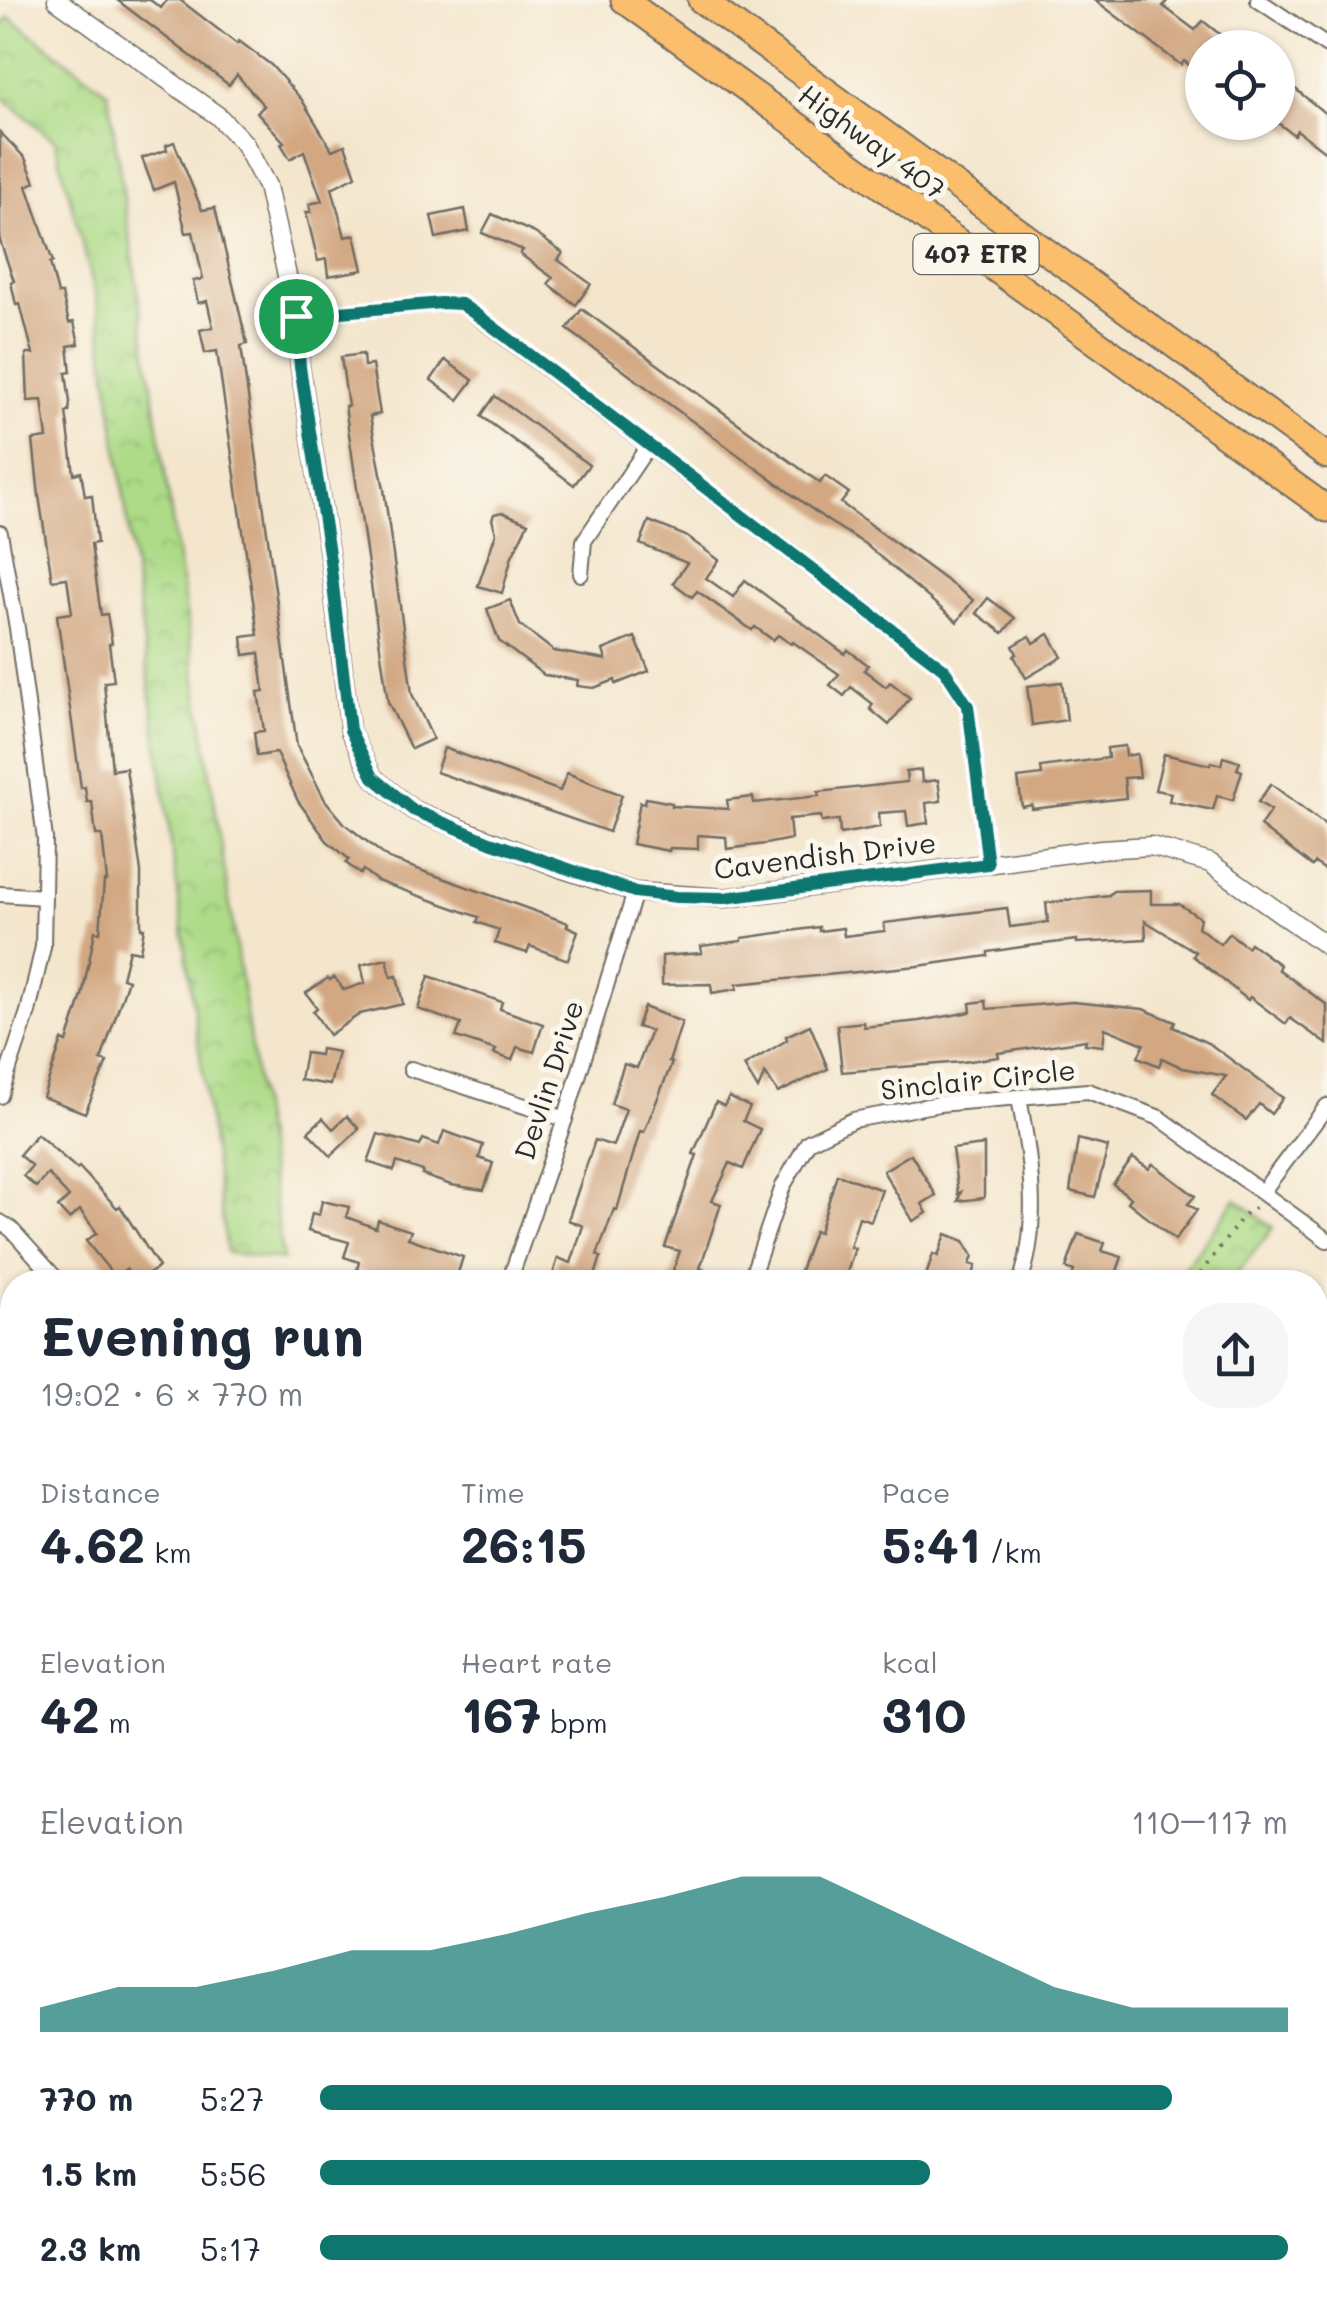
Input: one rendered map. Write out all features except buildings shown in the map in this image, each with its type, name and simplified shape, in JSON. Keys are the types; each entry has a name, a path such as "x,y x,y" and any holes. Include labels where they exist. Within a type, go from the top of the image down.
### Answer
{"highway":[{"name":"Highway 407","path":"624,0 1327,509"},
{"name":"Highway 407","path":"701,0 1327,456"}],"street":[{"name":"Cavendish Drive","path":"58,0 218,116 244,144 267,186 296,316 350,730 373,777 413,810 490,842 635,892 724,898 1100,849 1151,846 1210,864 1327,946"},
{"path":"1258,0 1327,46"},
{"path":"296,316 461,304 944,669 968,706 988,864"},
{"path":"581,574 584,541 649,445"},
{"path":"0,533 18,628 45,839 43,947 28,1012 0,1096"},
{"name":"Devlin Drive","path":"512,1270 565,1119 635,892"},
{"path":"0,894 44,897"},
{"path":"411,1069 565,1119"},
{"name":"Sinclair Circle","path":"754,1270 782,1186 808,1142 854,1120 939,1104 1088,1091 1160,1118 1327,1240"},
{"path":"1019,1098 1029,1150 1032,1212 1022,1270"},
{"path":"1268,1196 1327,1106"},
{"path":"0,1222 48,1270"}],"path":[{"path":"1203,1270 1247,1212 1268,1196"}],"green space":[{"path":"9,17 108,92 283,1260 227,1253 97,300 55,141 0,95 0,28"},
{"path":"1236,1199 1273,1228 1240,1270 1183,1270"}],"route":[{"path":"461,304 944,669 968,706 988,864 782,892 724,898 677,897 635,892 490,842 413,810 373,777 350,730 296,316 461,304"}]}
